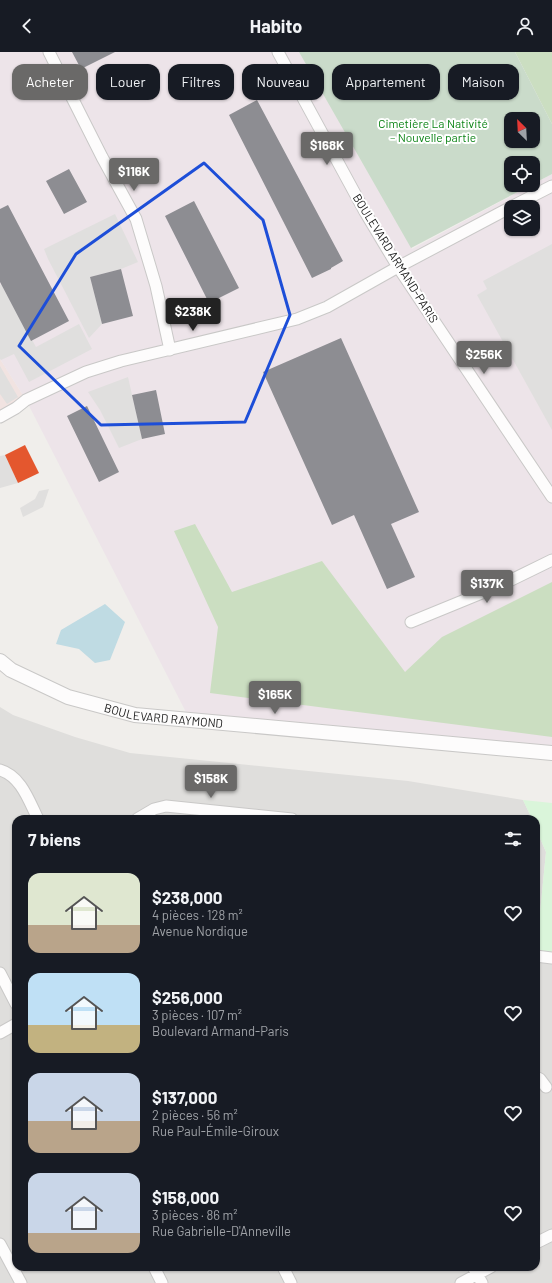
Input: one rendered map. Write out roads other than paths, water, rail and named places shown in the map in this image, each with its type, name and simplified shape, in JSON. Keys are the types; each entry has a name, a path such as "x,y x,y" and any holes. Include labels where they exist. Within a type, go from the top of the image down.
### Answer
{"street":[{"path":"49,52 102,158 136,219 156,286 170,350"},
{"name":"BOULEVARD ARMAND-PARIS","path":"278,52 365,212 398,267 552,497"},
{"path":"525,200 552,186"},
{"path":"0,417 16,408 26,400 86,372 121,361 297,319 327,307 398,267 504,211"},
{"path":"411,622 499,586 552,560"},
{"name":"BOULEVARD RAYMOND","path":"0,661 11,670 68,697 135,716 552,753"},
{"path":"0,770 8,772 15,778 36,815"},
{"path":"144,815 154,809 166,806 253,815"},
{"path":"540,956 552,958"},
{"path":"0,973 12,996"},
{"path":"0,1033 12,1026"},
{"path":"540,1079 546,1087"},
{"path":"540,1241 552,1235"},
{"path":"0,1244 12,1266"},
{"path":"15,1271 21,1283"},
{"path":"156,1271 162,1283"},
{"path":"285,1271 291,1283"},
{"path":"461,1283 478,1275"}],"water":[{"path":"105,604 125,622 110,660 95,663 79,649 56,644 61,630"}],"park label":[{"name":"Cimetière La Nativité – Nouvelle partie","path":"433,130"}]}
